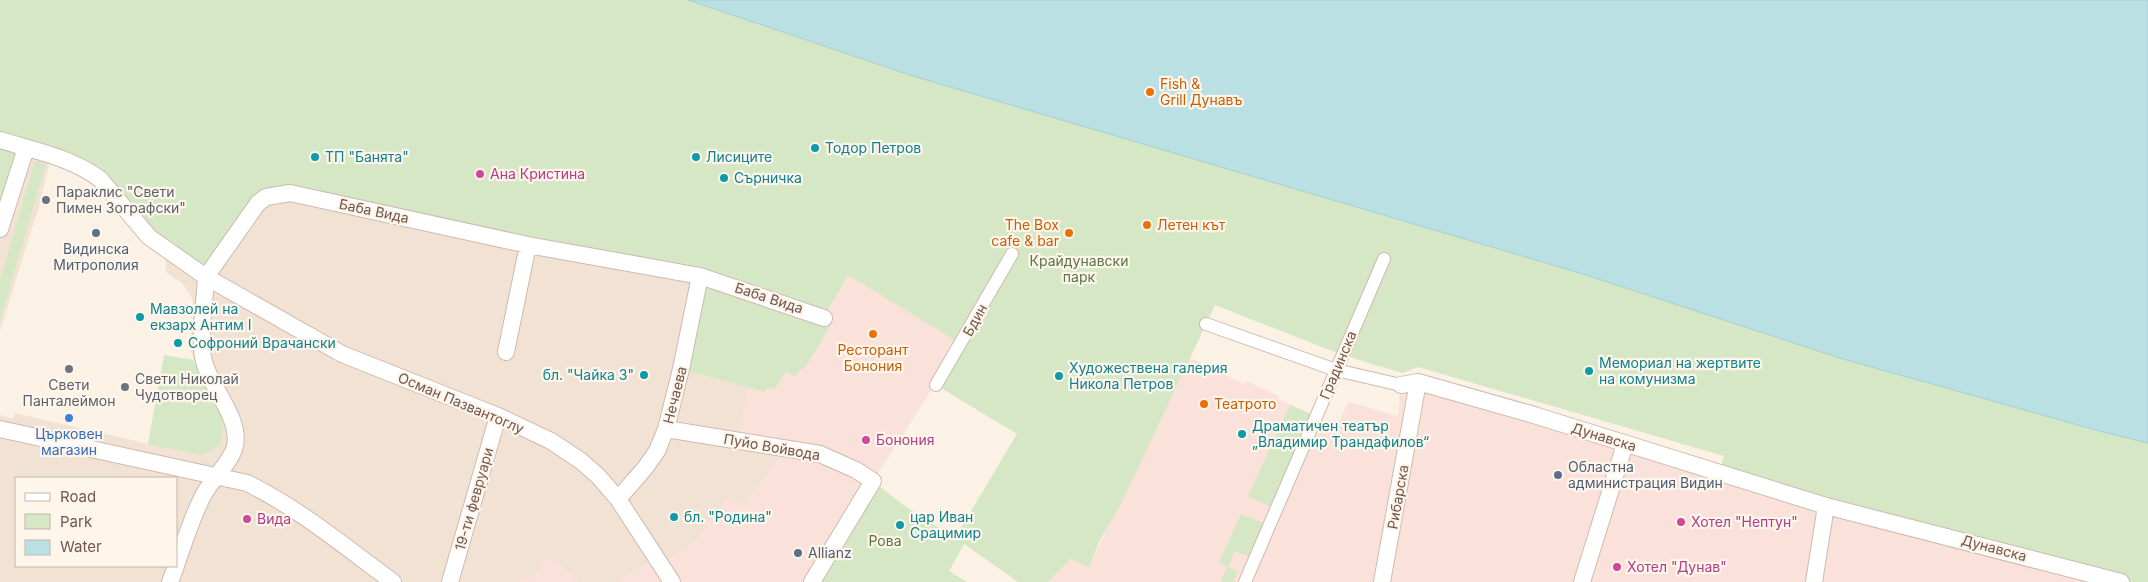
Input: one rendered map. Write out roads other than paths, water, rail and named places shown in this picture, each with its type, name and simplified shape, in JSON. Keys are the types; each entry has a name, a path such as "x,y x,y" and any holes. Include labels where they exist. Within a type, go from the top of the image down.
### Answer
{"street":[{"path":"0,140 77,165 91,172 106,186 149,237 206,277 202,342 203,358 236,432 235,447 230,458 215,477 196,509 178,559"},
{"path":"0,229 26,148"},
{"name":"Баба Вида","path":"206,277 258,203 266,196 290,193 528,245 700,276 824,318"},
{"path":"506,352 528,245"},
{"name":"Бдин","path":"936,385 1012,254"},
{"name":"Градинска","path":"1245,582 1384,259"},
{"name":"Нечаева","path":"618,499 657,451 666,429 682,369 700,276"},
{"name":"Осман Пазвантоглу","path":"206,277 342,354 498,416 551,442 581,461 598,476 618,499 672,582"},
{"name":"Дунавска","path":"1206,324 1336,370 1401,385 1418,382 1534,415 1826,506 2121,582"},
{"name":"Рибарска","path":"1382,582 1418,382"},
{"name":"19-ти февруари","path":"450,582 498,416"},
{"path":"0,429 247,483 272,495 303,515 393,582"},
{"name":"Пуйо Войвода","path":"666,429 820,454 856,470 873,481 812,582"},
{"path":"1582,582 1625,444"},
{"path":"1814,582 1826,506"},
{"path":"170,582 175,567"}],"water":[{"path":"688,0 2148,0 2148,443 1843,359 1580,273 913,76"}],"place":[{"name":"Fish & Grill Дунавъ","path":"1150,92"},
{"name":"Тодор Петров","path":"815,148"},
{"name":"ТП \"Банята\"","path":"315,157"},
{"name":"Лисиците","path":"696,157"},
{"name":"Ана Кристина","path":"480,174"},
{"name":"Сърничка","path":"724,178"},
{"name":"Параклис \"Свети Пимен Зографски\"","path":"46,200"},
{"name":"Летен кът","path":"1147,225"},
{"name":"Видинска Митрополия","path":"96,233"},
{"name":"The Box cafe & bar","path":"1069,233"},
{"name":"Мавзолей на екзарх Антим I","path":"140,317"},
{"name":"Ресторант Бонония","path":"873,334"},
{"name":"Софроний Врачански","path":"178,343"},
{"name":"Свети Панталеймон","path":"69,369"},
{"name":"Мемориал на жертвите на комунизма","path":"1589,371"},
{"name":"бл. \"Чайка 3\"","path":"644,375"},
{"name":"Художествена галерия Никола Петров","path":"1059,376"},
{"name":"Свети Николай Чудотворец","path":"125,387"},
{"name":"Театрото","path":"1204,404"},
{"name":"Църковен магазин","path":"69,418"},
{"name":"Драматичен театър „Владимир Трандафилов“","path":"1242,434"},
{"name":"Бонония","path":"866,440"},
{"name":"Областна администрация Видин","path":"1558,475"},
{"name":"бл. \"Родина\"","path":"674,517"},
{"name":"Вида","path":"247,519"},
{"name":"Хотел \"Нептун\"","path":"1681,522"},
{"name":"цар Иван Срацимир","path":"900,525"},
{"name":"Allianz","path":"798,553"},
{"name":"Хотел \"Дунав\"","path":"1617,567"}],"park label":[{"name":"Крайдунавски парк","path":"1079,270"},
{"name":"Рова","path":"885,541"}]}
